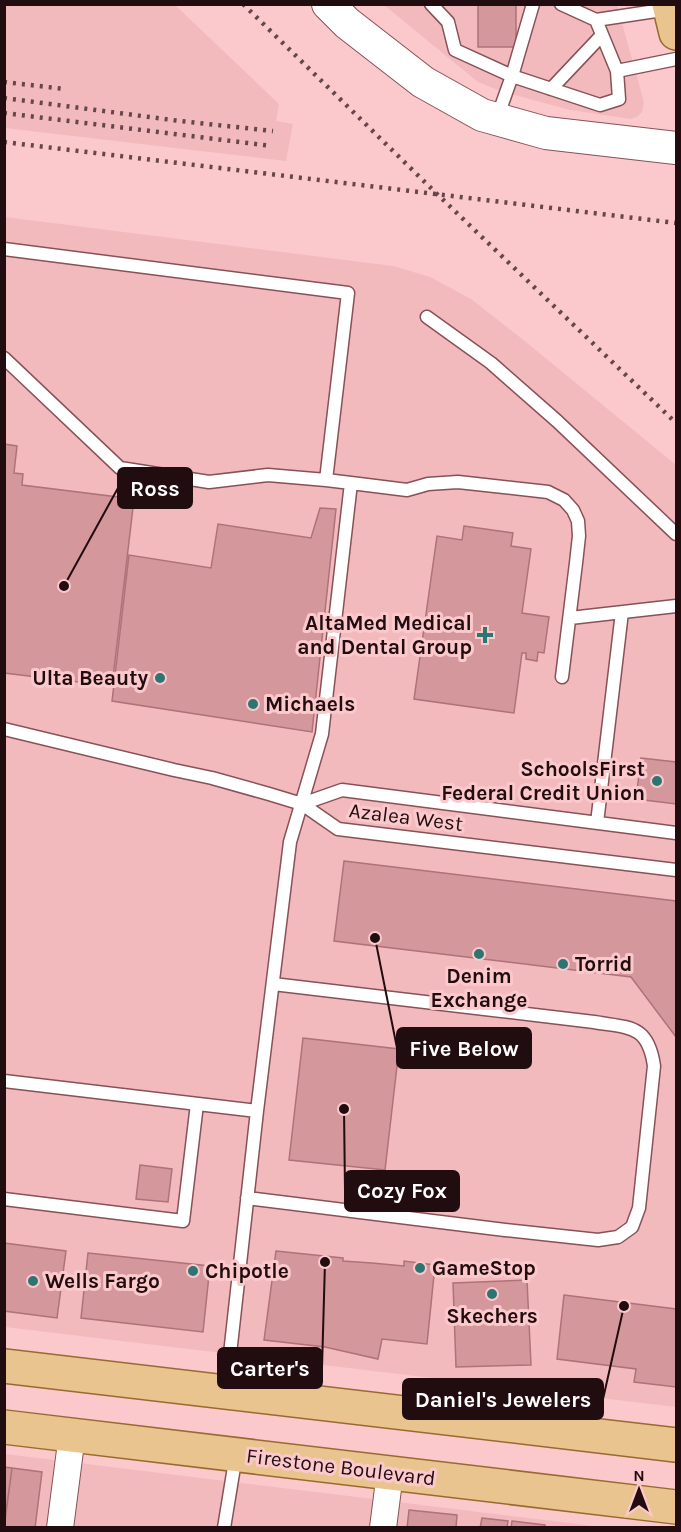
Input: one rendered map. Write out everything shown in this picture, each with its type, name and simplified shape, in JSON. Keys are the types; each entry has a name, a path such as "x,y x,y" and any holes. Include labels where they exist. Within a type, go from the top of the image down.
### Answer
{"main road":[{"path":"4,1366 676,1445"},
{"name":"Firestone Boulevard","path":"4,1427 676,1507"}],"street":[{"path":"328,4 347,23 423,82 482,115 546,133 676,148"},
{"path":"60,1527 72,1435"},
{"path":"383,1527 390,1473"}],"lane":[{"path":"432,4 448,22 455,50 512,76 600,105 619,99 617,71 596,21"},
{"path":"496,119 512,76 533,4"},
{"path":"561,4 596,21 672,16"},
{"path":"551,89 602,34"},
{"path":"617,71 676,59"},
{"path":"4,249 348,293 326,480"},
{"path":"428,317 491,363 676,534"},
{"path":"4,358 120,468 209,482 268,475 407,490 428,484 468,483 548,492 564,500 573,510 578,521 579,536 562,677"},
{"path":"226,1392 290,842 322,734 351,483"},
{"path":"570,618 676,606"},
{"path":"597,823 622,612"},
{"path":"4,729 221,780 302,804"},
{"name":"Azalea West","path":"302,804 342,790 676,833"},
{"name":"Azalea West","path":"302,804 338,829 676,870"},
{"path":"247,1198 598,1240 618,1237 632,1227 639,1208 654,1066 652,1052 645,1039 635,1029 594,1022 273,984"},
{"path":"4,1081 257,1111"},
{"path":"4,1198 183,1221 197,1104"},
{"path":"224,1527 236,1455"}],"shaded area":[{"path":"5,4 175,5 279,104 276,121 293,124 286,161 5,128"},
{"path":"384,5 617,5 644,102 642,112 631,119 570,110 503,92 478,82"},
{"path":"5,217 393,266 430,277 471,299 676,465 676,1407 5,1327"},
{"path":"5,1454 602,1527 5,1527"}],"building":[{"path":"478,4 516,4 516,47 478,47"},
{"path":"4,444 17,446 14,473 23,474 22,485 134,499 112,686 4,673"},
{"path":"320,508 336,509 312,732 112,701 129,555 211,568 218,524 311,538"},
{"name":"AltaMed Medical and Dental Group","path":"464,526 513,533 511,546 531,549 522,613 549,617 544,653 538,652 537,661 526,659 526,653 522,653 514,713 414,699 437,536 462,540"},
{"name":"SchoolsFirst Federal Credit Union","path":"641,758 676,762 676,804 636,799"},
{"path":"344,861 676,901 676,1037 631,977 334,941"},
{"path":"303,1038 399,1049 385,1170 289,1160"},
{"path":"140,1165 172,1169 168,1202 136,1199"},
{"name":"Wells Fargo","path":"4,1243 66,1251 57,1318 4,1311"},
{"path":"276,1251 343,1258 343,1261 404,1266 404,1261 435,1265 427,1344 382,1339 378,1359 325,1347 264,1340"},
{"path":"88,1253 210,1266 203,1332 81,1318"},
{"path":"527,1280 531,1365 456,1367 453,1283"},
{"path":"564,1295 676,1309 676,1387 634,1382 636,1369 557,1359"},
{"path":"4,1467 12,1468 4,1526"},
{"path":"12,1468 42,1472 35,1528 4,1528"},
{"path":"409,1510 457,1515 456,1528 407,1528"},
{"path":"482,1518 508,1521 507,1528 480,1528"},
{"path":"512,1521 545,1525 545,1528 511,1528"}],"railway":[{"path":"243,4 676,423"},
{"path":"4,82 65,89"},
{"path":"4,98 273,131"},
{"path":"4,113 272,146"},
{"path":"4,142 676,223"}],"place":[{"name":"Ross","path":"64,586"},
{"name":"AltaMed Medical and Dental Group","path":"485,635"},
{"name":"Ulta Beauty","path":"160,678"},
{"name":"Michaels","path":"253,704"},
{"name":"SchoolsFirst Federal Credit Union","path":"657,781"},
{"name":"Five Below","path":"375,938"},
{"name":"Denim Exchange","path":"479,954"},
{"name":"Torrid","path":"563,964"},
{"name":"Cozy Fox","path":"344,1109"},
{"name":"Carter's","path":"325,1262"},
{"name":"GameStop","path":"420,1268"},
{"name":"Chipotle","path":"193,1271"},
{"name":"Wells Fargo","path":"33,1281"},
{"name":"Skechers","path":"492,1294"},
{"name":"Daniel's Jewelers","path":"624,1306"}]}
